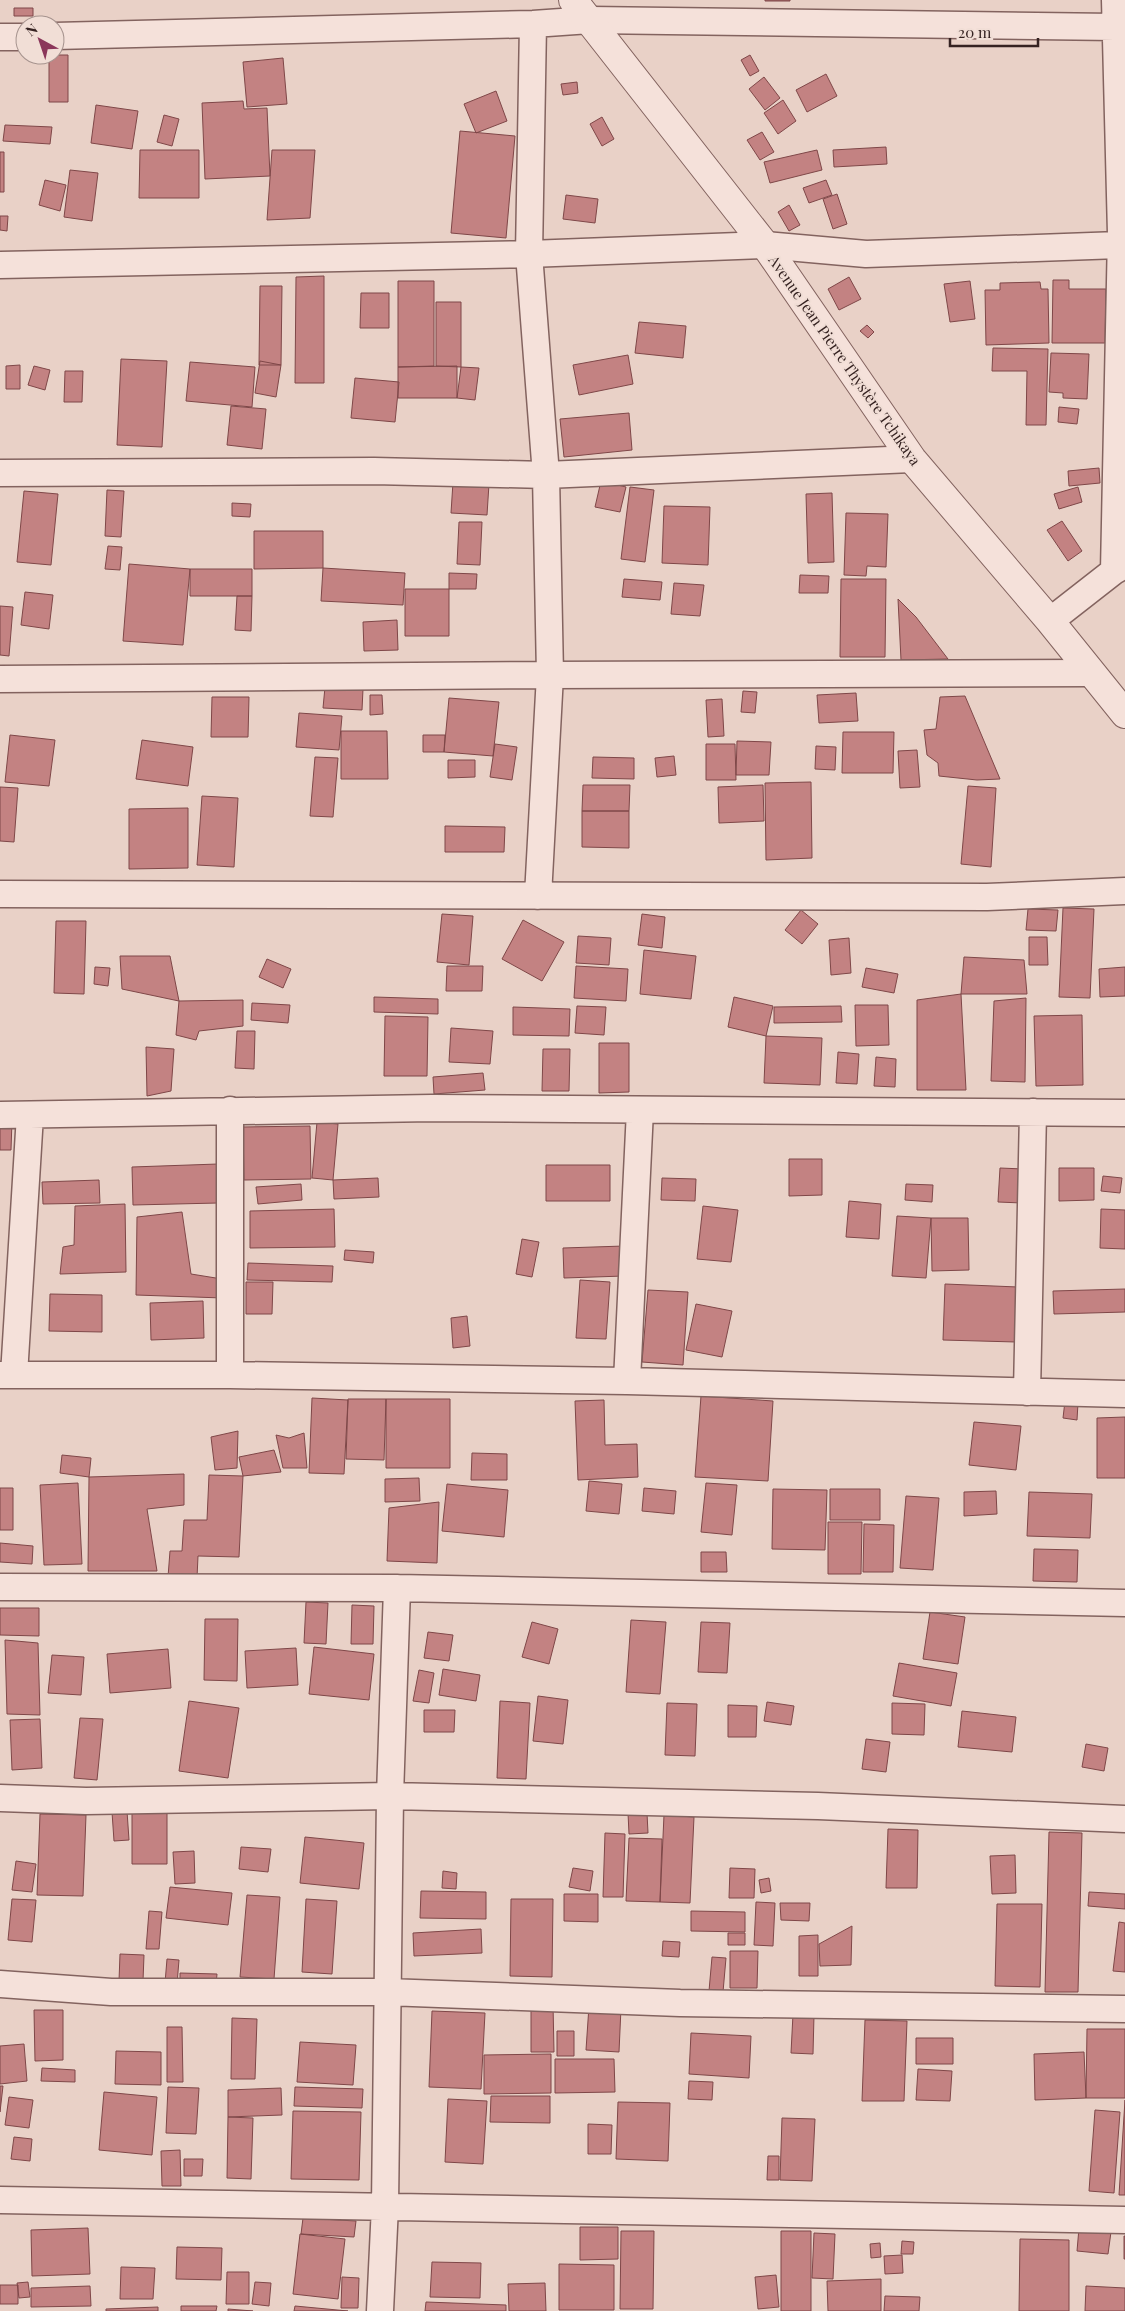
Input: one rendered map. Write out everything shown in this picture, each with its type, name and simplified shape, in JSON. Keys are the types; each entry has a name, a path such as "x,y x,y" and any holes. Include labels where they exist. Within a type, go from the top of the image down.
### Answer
{"street":[{"path":"1050,621 1119,568 1122,237 1115,0"},
{"path":"65,36 533,24 582,10 1115,27"},
{"name":"Avenue Jean Pierre Thystère Tchikaya","path":"582,10 765,246 912,460 1050,621 1125,714"},
{"path":"533,24 529,254 546,475 550,675 538,896"},
{"path":"0,37 15,37"},
{"path":"0,265 529,254 765,246 866,254 1122,237"},
{"path":"0,473 374,471 546,475 912,460"},
{"path":"0,680 1091,673"},
{"path":"0,894 987,898 1125,891"},
{"path":"0,1115 432,1108 1125,1113"},
{"path":"230,1110 230,1375"},
{"path":"627,1381 640,1110"},
{"path":"1027,1392 1033,1112"},
{"path":"30,1115 7,1375 230,1375 627,1381 1125,1394"},
{"path":"0,1587 397,1588 1125,1603"},
{"path":"380,2311 386,2206 390,1796 397,1588"},
{"path":"0,1798 86,1801 390,1796 818,1806 1125,1819"},
{"path":"0,1984 111,1992 387,1992 680,2003 1125,2009"},
{"path":"0,2200 1125,2220"}],"building":[{"path":"790,0 790,1 765,1"},
{"path":"14,8 33,8 33,15 14,16"},
{"path":"65,55 68,55 68,102 49,102 49,65 65,65"},
{"path":"750,55 759,71 750,76 741,60"},
{"path":"283,58 287,104 247,107 243,62"},
{"path":"826,74 837,96 807,112 796,90"},
{"path":"764,77 780,98 765,110 749,89"},
{"path":"577,82 578,93 563,95 561,84"},
{"path":"496,91 507,121 476,133 464,104"},
{"path":"783,100 796,121 778,134 764,113"},
{"path":"243,101 244,109 267,108 270,176 205,179 202,103"},
{"path":"96,105 138,111 132,149 91,143"},
{"path":"164,115 179,119 172,146 157,142"},
{"path":"602,117 614,139 602,146 590,124"},
{"path":"5,125 52,127 50,144 3,141"},
{"path":"460,131 515,136 506,238 451,233"},
{"path":"762,132 774,152 760,160 747,140"},
{"path":"886,147 887,164 834,167 833,150"},
{"path":"140,150 199,150 199,198 139,198"},
{"path":"272,150 315,150 310,218 267,220"},
{"path":"817,150 822,170 770,183 764,162"},
{"path":"0,152 4,152 4,192 0,192"},
{"path":"70,170 98,173 92,221 64,217"},
{"path":"45,180 66,185 60,211 39,205"},
{"path":"826,180 832,195 809,203 803,188"},
{"path":"837,194 847,224 833,229 823,199"},
{"path":"566,195 598,199 595,223 563,219"},
{"path":"789,205 800,225 789,231 778,212"},
{"path":"0,216 8,216 7,231 0,230"},
{"path":"324,276 324,383 295,383 296,277"},
{"path":"849,277 861,299 839,310 828,289"},
{"path":"1053,280 1069,280 1069,289 1106,289 1105,343 1052,343"},
{"path":"398,281 434,281 434,366 398,367"},
{"path":"970,281 975,319 950,322 944,284"},
{"path":"1040,282 1041,289 1048,289 1049,343 986,345 985,290 1000,290 1000,283"},
{"path":"260,286 282,286 281,365 259,365"},
{"path":"361,293 389,293 389,328 360,328"},
{"path":"436,302 461,302 461,367 436,366"},
{"path":"639,322 686,326 683,358 635,353"},
{"path":"867,325 874,332 868,338 860,331"},
{"path":"993,348 1048,349 1046,425 1026,425 1027,371 992,371"},
{"path":"1051,353 1089,354 1087,399 1063,398 1063,393 1049,392"},
{"path":"628,355 633,384 579,395 573,365"},
{"path":"121,359 167,361 162,447 117,445"},
{"path":"260,361 281,365 276,397 255,393"},
{"path":"190,362 255,367 252,407 186,401"},
{"path":"20,365 20,389 6,389 6,366"},
{"path":"34,366 50,370 45,390 28,385"},
{"path":"457,366 457,398 398,398 398,367"},
{"path":"461,367 479,368 475,400 457,398"},
{"path":"65,371 83,371 82,402 64,402"},
{"path":"355,378 399,382 395,422 351,418"},
{"path":"231,406 266,409 262,449 227,445"},
{"path":"1059,407 1079,409 1077,424 1058,422"},
{"path":"629,413 632,450 564,457 560,419"},
{"path":"1099,468 1100,483 1069,486 1068,471"},
{"path":"601,481 626,487 620,512 595,507"},
{"path":"453,482 489,484 487,515 451,513"},
{"path":"630,487 654,490 645,562 621,559"},
{"path":"1078,487 1082,502 1059,509 1054,494"},
{"path":"107,490 124,491 121,537 105,536"},
{"path":"24,491 58,494 51,565 17,562"},
{"path":"832,493 834,562 808,563 806,494"},
{"path":"232,503 251,504 250,517 232,516"},
{"path":"664,506 710,507 708,565 662,563"},
{"path":"846,513 888,514 886,567 867,566 866,576 844,575"},
{"path":"1062,521 1082,551 1068,561 1047,530"},
{"path":"459,522 482,522 480,565 457,564"},
{"path":"254,531 323,531 323,568 254,569"},
{"path":"108,546 122,547 120,570 105,569"},
{"path":"129,564 190,569 183,645 123,641"},
{"path":"323,568 405,573 403,605 321,601"},
{"path":"190,569 252,569 252,596 190,596"},
{"path":"449,573 477,574 476,589 449,589"},
{"path":"800,575 829,576 828,593 799,593"},
{"path":"624,579 662,582 660,600 622,597"},
{"path":"841,579 886,579 885,657 840,657"},
{"path":"674,583 704,585 700,616 671,614"},
{"path":"405,589 449,589 449,636 405,636"},
{"path":"25,592 53,595 49,629 21,625"},
{"path":"237,596 252,596 251,631 235,630"},
{"path":"898,599 916,617 948,659 901,660"},
{"path":"0,606 13,607 9,656 0,655"},
{"path":"397,620 398,650 364,651 363,622"},
{"path":"325,687 363,689 362,710 323,708"},
{"path":"743,691 757,692 755,713 741,712"},
{"path":"856,693 858,721 819,723 817,695"},
{"path":"370,695 382,695 383,714 370,715"},
{"path":"965,696 1000,779 977,780 939,776 938,763 927,755 924,730 936,729 940,697"},
{"path":"212,697 249,697 248,737 211,737"},
{"path":"449,698 499,702 493,756 444,752"},
{"path":"722,699 724,736 708,737 706,700"},
{"path":"299,713 342,716 339,750 296,747"},
{"path":"341,731 387,731 388,779 341,779"},
{"path":"843,732 894,732 893,773 842,773"},
{"path":"10,735 55,740 49,786 5,782"},
{"path":"423,735 445,735 444,752 423,752"},
{"path":"142,740 193,747 188,786 136,779"},
{"path":"737,741 771,742 769,775 736,775"},
{"path":"495,744 517,747 512,780 490,777"},
{"path":"706,744 735,744 736,780 706,780"},
{"path":"816,746 836,747 835,770 815,769"},
{"path":"917,750 920,787 900,788 898,751"},
{"path":"674,756 676,775 657,777 655,758"},
{"path":"315,757 338,758 333,817 310,816"},
{"path":"593,757 634,758 634,779 592,778"},
{"path":"448,760 475,760 475,777 448,778"},
{"path":"811,782 812,858 766,860 765,783"},
{"path":"583,785 630,785 629,811 582,811"},
{"path":"763,785 764,821 719,823 718,787"},
{"path":"968,786 996,788 991,867 961,864"},
{"path":"0,787 18,788 14,842 0,841"},
{"path":"202,796 238,798 234,867 197,865"},
{"path":"188,808 188,868 129,869 129,809"},
{"path":"582,811 629,811 629,848 582,847"},
{"path":"445,826 505,827 504,852 445,852"},
{"path":"1063,908 1094,909 1090,998 1059,997"},
{"path":"1028,909 1058,910 1056,931 1026,930"},
{"path":"801,910 818,924 802,944 785,930"},
{"path":"442,914 473,916 469,965 437,962"},
{"path":"642,914 665,917 662,948 638,945"},
{"path":"523,920 564,942 542,981 502,959"},
{"path":"56,921 86,921 84,994 54,993"},
{"path":"578,936 611,938 609,965 576,963"},
{"path":"1029,937 1047,937 1048,965 1029,965"},
{"path":"849,938 851,973 831,975 829,940"},
{"path":"644,950 696,956 691,999 640,994"},
{"path":"120,956 170,956 179,1001 122,989"},
{"path":"964,957 1024,960 1027,994 961,994"},
{"path":"267,959 291,969 283,988 259,977"},
{"path":"447,966 483,966 482,991 446,991"},
{"path":"576,966 628,969 626,1001 574,998"},
{"path":"95,967 110,968 108,986 94,984"},
{"path":"1125,967 1125,996 1100,997 1099,969"},
{"path":"866,968 898,974 894,993 862,987"},
{"path":"961,994 966,1090 917,1090 917,1000"},
{"path":"374,997 438,999 438,1014 374,1012"},
{"path":"734,997 773,1006 766,1036 728,1027"},
{"path":"1026,998 1025,1082 991,1081 994,1001"},
{"path":"243,1000 243,1026 199,1031 196,1040 176,1035 179,1001"},
{"path":"252,1003 290,1005 288,1023 251,1020"},
{"path":"855,1005 888,1005 889,1045 856,1046"},
{"path":"577,1006 606,1007 604,1035 575,1033"},
{"path":"841,1006 842,1022 774,1023 774,1007"},
{"path":"513,1007 570,1009 569,1036 513,1035"},
{"path":"1082,1015 1083,1085 1036,1086 1034,1016"},
{"path":"385,1016 428,1017 427,1076 384,1076"},
{"path":"451,1028 493,1031 490,1064 449,1062"},
{"path":"237,1031 255,1031 254,1069 235,1068"},
{"path":"766,1036 822,1038 820,1085 764,1083"},
{"path":"599,1043 629,1043 629,1092 599,1093"},
{"path":"146,1047 174,1049 171,1091 147,1096"},
{"path":"543,1049 570,1049 569,1091 542,1091"},
{"path":"838,1052 859,1054 857,1084 836,1083"},
{"path":"876,1057 896,1059 895,1087 874,1086"},
{"path":"483,1073 485,1090 434,1094 433,1077"},
{"path":"0,1120 12,1120 11,1150 0,1150"},
{"path":"317,1122 338,1124 333,1180 312,1178"},
{"path":"310,1126 311,1179 244,1180 243,1127"},
{"path":"789,1159 822,1159 822,1195 789,1196"},
{"path":"218,1164 218,1203 133,1205 132,1167"},
{"path":"546,1165 610,1165 610,1201 546,1201"},
{"path":"1000,1168 1023,1169 1022,1203 998,1202"},
{"path":"1059,1168 1094,1168 1094,1200 1059,1201"},
{"path":"1103,1176 1122,1178 1120,1193 1101,1191"},
{"path":"378,1178 379,1197 334,1199 333,1180"},
{"path":"662,1178 696,1179 695,1201 661,1200"},
{"path":"99,1180 100,1203 43,1204 42,1182"},
{"path":"301,1184 302,1200 258,1204 256,1187"},
{"path":"906,1184 933,1185 932,1202 905,1200"},
{"path":"849,1201 881,1204 879,1239 846,1237"},
{"path":"125,1204 126,1272 60,1274 63,1247 74,1245 75,1206"},
{"path":"703,1206 738,1210 731,1262 697,1259"},
{"path":"334,1209 335,1247 250,1248 250,1211"},
{"path":"1101,1209 1125,1210 1125,1249 1100,1248"},
{"path":"182,1212 191,1274 222,1279 223,1298 136,1295 137,1217"},
{"path":"897,1216 931,1218 926,1278 892,1276"},
{"path":"931,1218 968,1218 969,1270 932,1271"},
{"path":"522,1239 539,1242 532,1277 516,1274"},
{"path":"624,1246 624,1276 564,1278 563,1248"},
{"path":"345,1250 374,1252 373,1263 344,1260"},
{"path":"248,1263 333,1266 332,1282 247,1280"},
{"path":"580,1280 610,1282 606,1339 576,1338"},
{"path":"246,1282 273,1282 272,1314 246,1314"},
{"path":"945,1284 1018,1287 1016,1342 943,1340"},
{"path":"1125,1289 1125,1312 1054,1314 1053,1291"},
{"path":"648,1290 688,1292 683,1365 642,1362"},
{"path":"50,1294 102,1295 102,1332 49,1331"},
{"path":"203,1301 204,1338 151,1340 150,1303"},
{"path":"696,1304 732,1311 722,1357 686,1350"},
{"path":"467,1316 470,1346 453,1348 451,1318"},
{"path":"701,1396 773,1401 768,1481 695,1477"},
{"path":"312,1398 348,1400 344,1474 309,1473"},
{"path":"348,1399 386,1399 384,1460 346,1459"},
{"path":"386,1399 450,1399 450,1468 386,1468"},
{"path":"604,1400 605,1445 637,1444 638,1477 578,1480 575,1401"},
{"path":"1065,1401 1078,1403 1077,1420 1063,1418"},
{"path":"1125,1417 1125,1478 1097,1478 1097,1418"},
{"path":"974,1422 1021,1426 1016,1470 969,1465"},
{"path":"238,1431 237,1468 215,1470 211,1437"},
{"path":"304,1433 307,1468 283,1468 276,1435 289,1438"},
{"path":"274,1450 281,1472 243,1476 239,1457"},
{"path":"472,1453 507,1454 507,1480 471,1480"},
{"path":"62,1455 91,1458 89,1477 60,1473"},
{"path":"184,1474 184,1505 147,1509 157,1571 88,1571 89,1477"},
{"path":"209,1475 243,1476 239,1557 198,1556 197,1578 168,1577 170,1551 182,1551 184,1520 207,1520"},
{"path":"419,1478 420,1501 385,1502 385,1479"},
{"path":"589,1481 622,1484 619,1514 586,1511"},
{"path":"78,1483 82,1564 44,1565 40,1485"},
{"path":"706,1483 737,1485 732,1535 701,1532"},
{"path":"447,1484 508,1490 504,1537 442,1531"},
{"path":"0,1488 13,1488 13,1530 0,1530"},
{"path":"644,1488 676,1491 674,1514 642,1511"},
{"path":"773,1489 827,1490 825,1550 772,1549"},
{"path":"830,1489 880,1489 880,1520 830,1520"},
{"path":"996,1491 997,1514 964,1516 964,1492"},
{"path":"1029,1492 1092,1494 1090,1538 1027,1536"},
{"path":"906,1496 939,1498 933,1570 900,1568"},
{"path":"439,1502 437,1563 387,1561 389,1508"},
{"path":"828,1522 862,1522 861,1574 828,1574"},
{"path":"864,1524 894,1525 893,1572 863,1572"},
{"path":"0,1543 33,1546 32,1564 0,1562"},
{"path":"1034,1549 1078,1550 1077,1582 1033,1581"},
{"path":"701,1552 726,1552 727,1572 701,1572"},
{"path":"306,1602 328,1603 326,1644 304,1643"},
{"path":"352,1605 374,1606 373,1644 351,1644"},
{"path":"0,1608 39,1608 39,1636 0,1635"},
{"path":"930,1612 965,1617 958,1664 923,1659"},
{"path":"205,1619 238,1619 237,1681 204,1680"},
{"path":"631,1620 666,1622 660,1694 626,1692"},
{"path":"532,1622 558,1629 549,1664 522,1657"},
{"path":"701,1622 730,1623 727,1673 698,1672"},
{"path":"428,1632 453,1635 449,1661 424,1658"},
{"path":"5,1640 38,1643 40,1715 7,1714"},
{"path":"314,1647 374,1654 369,1700 309,1694"},
{"path":"296,1648 298,1685 247,1688 245,1651"},
{"path":"168,1649 171,1688 110,1693 107,1654"},
{"path":"52,1655 84,1657 81,1695 48,1693"},
{"path":"899,1663 957,1673 951,1706 893,1696"},
{"path":"443,1669 480,1675 476,1701 439,1695"},
{"path":"419,1670 434,1673 429,1703 413,1701"},
{"path":"538,1696 568,1700 563,1744 533,1741"},
{"path":"189,1701 239,1708 228,1778 179,1771"},
{"path":"500,1701 530,1703 526,1779 497,1778"},
{"path":"767,1702 794,1706 791,1725 764,1721"},
{"path":"667,1703 697,1704 695,1756 665,1755"},
{"path":"892,1703 925,1704 924,1735 892,1734"},
{"path":"728,1705 757,1706 756,1737 728,1737"},
{"path":"424,1710 455,1710 454,1732 424,1732"},
{"path":"962,1711 1016,1717 1012,1752 958,1747"},
{"path":"80,1718 103,1719 97,1780 74,1778"},
{"path":"40,1719 42,1768 12,1770 10,1720"},
{"path":"866,1739 890,1742 886,1772 862,1769"},
{"path":"1086,1744 1108,1748 1104,1771 1082,1767"},
{"path":"132,1807 167,1807 167,1864 132,1864"},
{"path":"127,1811 129,1840 114,1841 112,1812"},
{"path":"628,1813 647,1813 648,1833 629,1834"},
{"path":"40,1814 86,1815 83,1896 37,1895"},
{"path":"664,1815 694,1817 690,1903 660,1902"},
{"path":"888,1829 918,1830 917,1888 886,1888"},
{"path":"1049,1832 1082,1833 1078,1992 1045,1992"},
{"path":"605,1833 625,1834 623,1897 603,1897"},
{"path":"305,1837 364,1843 359,1889 300,1883"},
{"path":"629,1838 662,1839 660,1902 626,1901"},
{"path":"241,1847 271,1849 268,1872 239,1869"},
{"path":"194,1851 195,1883 175,1884 173,1852"},
{"path":"1015,1855 1016,1893 992,1894 990,1856"},
{"path":"16,1861 36,1864 32,1892 12,1890"},
{"path":"573,1868 593,1871 590,1891 569,1887"},
{"path":"730,1868 755,1869 754,1898 729,1898"},
{"path":"443,1871 457,1873 456,1889 442,1888"},
{"path":"769,1878 771,1891 761,1893 759,1880"},
{"path":"170,1887 232,1893 228,1925 166,1918"},
{"path":"421,1891 486,1892 486,1919 420,1918"},
{"path":"1089,1892 1125,1894 1125,1909 1088,1906"},
{"path":"564,1894 598,1894 598,1922 564,1921"},
{"path":"247,1895 280,1897 274,1979 240,1977"},
{"path":"12,1899 36,1900 32,1942 8,1940"},
{"path":"306,1899 337,1901 332,1974 302,1972"},
{"path":"511,1899 553,1899 552,1977 510,1976"},
{"path":"756,1902 775,1903 773,1946 754,1945"},
{"path":"780,1903 810,1903 809,1921 781,1920"},
{"path":"997,1904 1042,1904 1040,1987 995,1986"},
{"path":"149,1911 162,1912 159,1949 146,1949"},
{"path":"691,1911 745,1912 745,1932 691,1931"},
{"path":"1119,1922 1125,1923 1125,1972 1113,1971"},
{"path":"852,1926 851,1965 820,1966 819,1944"},
{"path":"481,1929 482,1953 414,1956 413,1933"},
{"path":"728,1933 745,1933 745,1945 728,1945"},
{"path":"818,1935 818,1976 799,1976 799,1936"},
{"path":"663,1941 680,1942 679,1957 662,1956"},
{"path":"730,1951 758,1951 757,1988 730,1988"},
{"path":"120,1954 144,1955 143,1981 119,1981"},
{"path":"712,1957 726,1958 723,1992 709,1991"},
{"path":"167,1959 179,1960 177,1984 165,1983"},
{"path":"180,1973 217,1974 216,1985 180,1984"},
{"path":"531,2004 553,2004 554,2052 531,2052"},
{"path":"589,2006 621,2008 619,2052 586,2050"},
{"path":"34,2010 63,2010 63,2060 35,2061"},
{"path":"432,2011 485,2013 481,2089 429,2087"},
{"path":"793,2014 814,2015 813,2054 791,2053"},
{"path":"232,2018 257,2019 255,2079 231,2079"},
{"path":"865,2020 907,2021 904,2101 862,2101"},
{"path":"167,2027 182,2027 183,2082 167,2082"},
{"path":"1087,2029 1125,2029 1125,2098 1086,2098"},
{"path":"557,2031 574,2031 574,2056 557,2056"},
{"path":"691,2033 751,2036 749,2078 689,2074"},
{"path":"916,2038 953,2038 953,2064 916,2064"},
{"path":"300,2042 356,2045 353,2085 297,2082"},
{"path":"24,2044 27,2081 0,2084 0,2046"},
{"path":"116,2051 161,2052 161,2085 115,2084"},
{"path":"1084,2052 1086,2098 1035,2100 1034,2054"},
{"path":"551,2054 551,2093 484,2094 484,2055"},
{"path":"555,2059 614,2059 615,2092 555,2093"},
{"path":"42,2068 75,2070 75,2082 41,2081"},
{"path":"918,2069 952,2071 950,2101 916,2100"},
{"path":"689,2081 713,2082 712,2100 688,2099"},
{"path":"0,2086 3,2086 0,2112"},
{"path":"168,2087 199,2088 196,2134 166,2133"},
{"path":"295,2087 363,2089 362,2108 294,2106"},
{"path":"281,2088 282,2115 228,2117 228,2090"},
{"path":"104,2092 157,2097 152,2155 99,2150"},
{"path":"491,2096 550,2096 550,2123 490,2122"},
{"path":"9,2097 33,2100 29,2128 5,2125"},
{"path":"448,2099 487,2101 483,2164 445,2162"},
{"path":"1125,2100 1125,2195 1119,2195"},
{"path":"618,2102 670,2103 668,2161 616,2159"},
{"path":"1095,2110 1120,2112 1114,2193 1089,2191"},
{"path":"293,2111 361,2112 359,2180 291,2179"},
{"path":"228,2117 253,2118 251,2179 227,2178"},
{"path":"782,2118 815,2119 812,2181 780,2180"},
{"path":"588,2124 612,2125 611,2154 588,2154"},
{"path":"14,2137 32,2139 30,2161 11,2159"},
{"path":"180,2150 181,2186 162,2186 161,2151"},
{"path":"768,2156 779,2156 779,2180 767,2180"},
{"path":"184,2159 203,2159 202,2176 184,2176"},
{"path":"303,2218 356,2221 354,2237 301,2234"},
{"path":"580,2227 618,2227 618,2259 580,2260"},
{"path":"88,2228 90,2274 32,2276 31,2230"},
{"path":"1079,2228 1111,2232 1108,2254 1077,2251"},
{"path":"621,2231 654,2231 653,2309 620,2309"},
{"path":"781,2231 811,2231 811,2311 781,2311"},
{"path":"814,2233 835,2234 833,2279 812,2278"},
{"path":"300,2234 345,2239 338,2299 293,2294"},
{"path":"1125,2236 1125,2259 1124,2259"},
{"path":"1020,2239 1069,2240 1069,2311 1019,2311"},
{"path":"902,2241 914,2242 913,2254 901,2254"},
{"path":"880,2243 881,2257 871,2258 870,2244"},
{"path":"177,2247 222,2248 221,2280 176,2279"},
{"path":"902,2255 903,2273 885,2274 884,2256"},
{"path":"432,2262 481,2263 480,2298 430,2297"},
{"path":"559,2264 614,2265 614,2310 559,2310"},
{"path":"121,2267 155,2268 153,2299 120,2299"},
{"path":"227,2272 249,2272 249,2304 226,2304"},
{"path":"776,2275 779,2307 758,2309 755,2277"},
{"path":"342,2277 359,2278 358,2308 341,2308"},
{"path":"881,2279 881,2311 828,2311 827,2281"},
{"path":"28,2282 30,2297 19,2298 17,2283"},
{"path":"255,2282 271,2283 269,2306 252,2304"},
{"path":"545,2283 546,2311 509,2311 508,2284"},
{"path":"0,2285 18,2285 18,2304 0,2304"},
{"path":"90,2286 91,2306 31,2307 31,2288"},
{"path":"1086,2286 1125,2288 1125,2311 1085,2311"},
{"path":"885,2296 920,2297 919,2311 884,2311"},
{"path":"426,2302 506,2305 506,2311 425,2311"},
{"path":"181,2306 217,2306 216,2311 181,2311"},
{"path":"295,2306 348,2311 294,2311"},
{"path":"158,2307 158,2311 106,2311 106,2309"},
{"path":"228,2309 253,2311 228,2311"}]}
